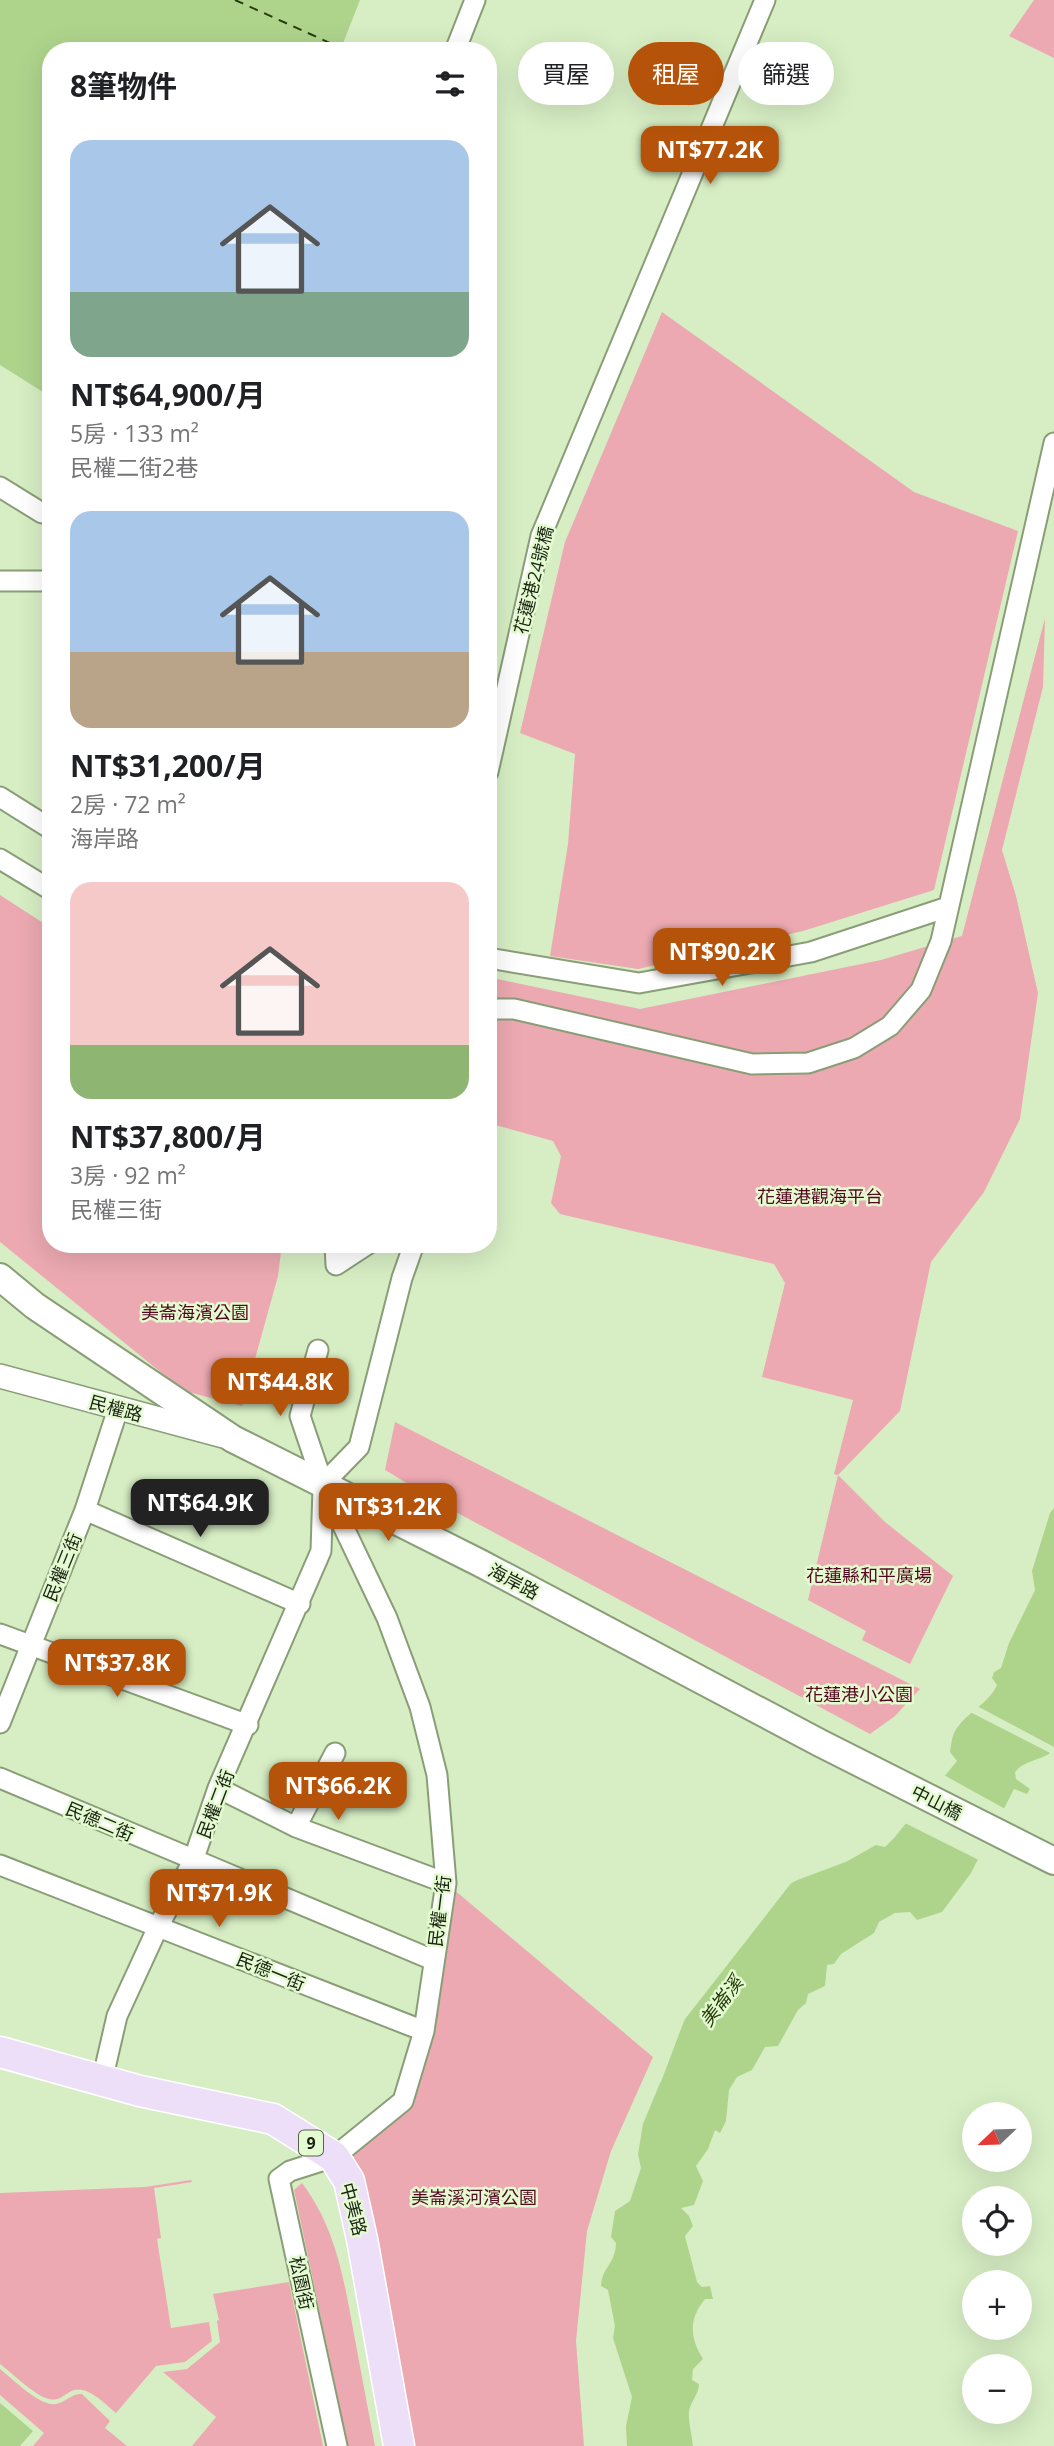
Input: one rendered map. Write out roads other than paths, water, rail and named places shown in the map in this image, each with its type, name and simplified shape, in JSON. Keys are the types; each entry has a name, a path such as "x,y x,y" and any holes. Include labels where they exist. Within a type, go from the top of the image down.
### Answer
{"main road":[{"name":"海岸路","path":"0,1277 35,1306 233,1439 480,1563 820,1743"},
{"name":"中山橋","path":"820,1743 1054,1861"},
{"name":"中美路","path":"0,2052 102,2081 273,2119 334,2157 349,2181 360,2227 399,2446"}],"street":[{"path":"459,42 475,0"},
{"name":"花蓮港24號橋","path":"497,732 541,537 765,0"},
{"path":"497,1009 514,1009 752,1065 808,1063 854,1048 890,1026 921,990 942,941 1054,443"},
{"path":"0,487 42,513"},
{"path":"0,580 42,581"},
{"path":"0,797 42,823"},
{"path":"0,859 42,885"},
{"path":"497,959 639,983 811,952 948,906"},
{"path":"335,1253 334,1273 357,1253"},
{"path":"318,1350 300,1416 323,1484 359,1447 411,1253"},
{"name":"民權路","path":"0,1376 233,1439"},
{"name":"民權三街","path":"0,1723 85,1510 118,1409"},
{"name":"民權二街","path":"102,2081 117,2016 158,1927 194,1861 218,1788 321,1551 323,1484"},
{"name":"民權一街","path":"323,1484 387,1618 420,1707 437,1775 446,1883 424,2031 403,2101 334,2157"},
{"path":"85,1510 300,1604"},
{"path":"0,1634 247,1725"},
{"path":"296,1827 335,1753"},
{"name":"民德二街","path":"0,1778 433,1960"},
{"path":"218,1788 296,1827 446,1883"},
{"name":"民德一街","path":"0,1866 424,2031"},
{"name":"松園街","path":"334,2157 290,2171 279,2179 337,2446"}],"waterway":[{"name":"美崙溪","path":"677,2086 699,2028 802,1896 858,1875"}],"park label":[{"name":"花蓮港觀海平台","path":"820,1196"},
{"name":"美崙海濱公園","path":"195,1312"},
{"name":"花蓮縣和平廣場","path":"869,1575"},
{"name":"花蓮港小公園","path":"859,1694"},
{"name":"美崙溪河濱公園","path":"474,2197"}]}
